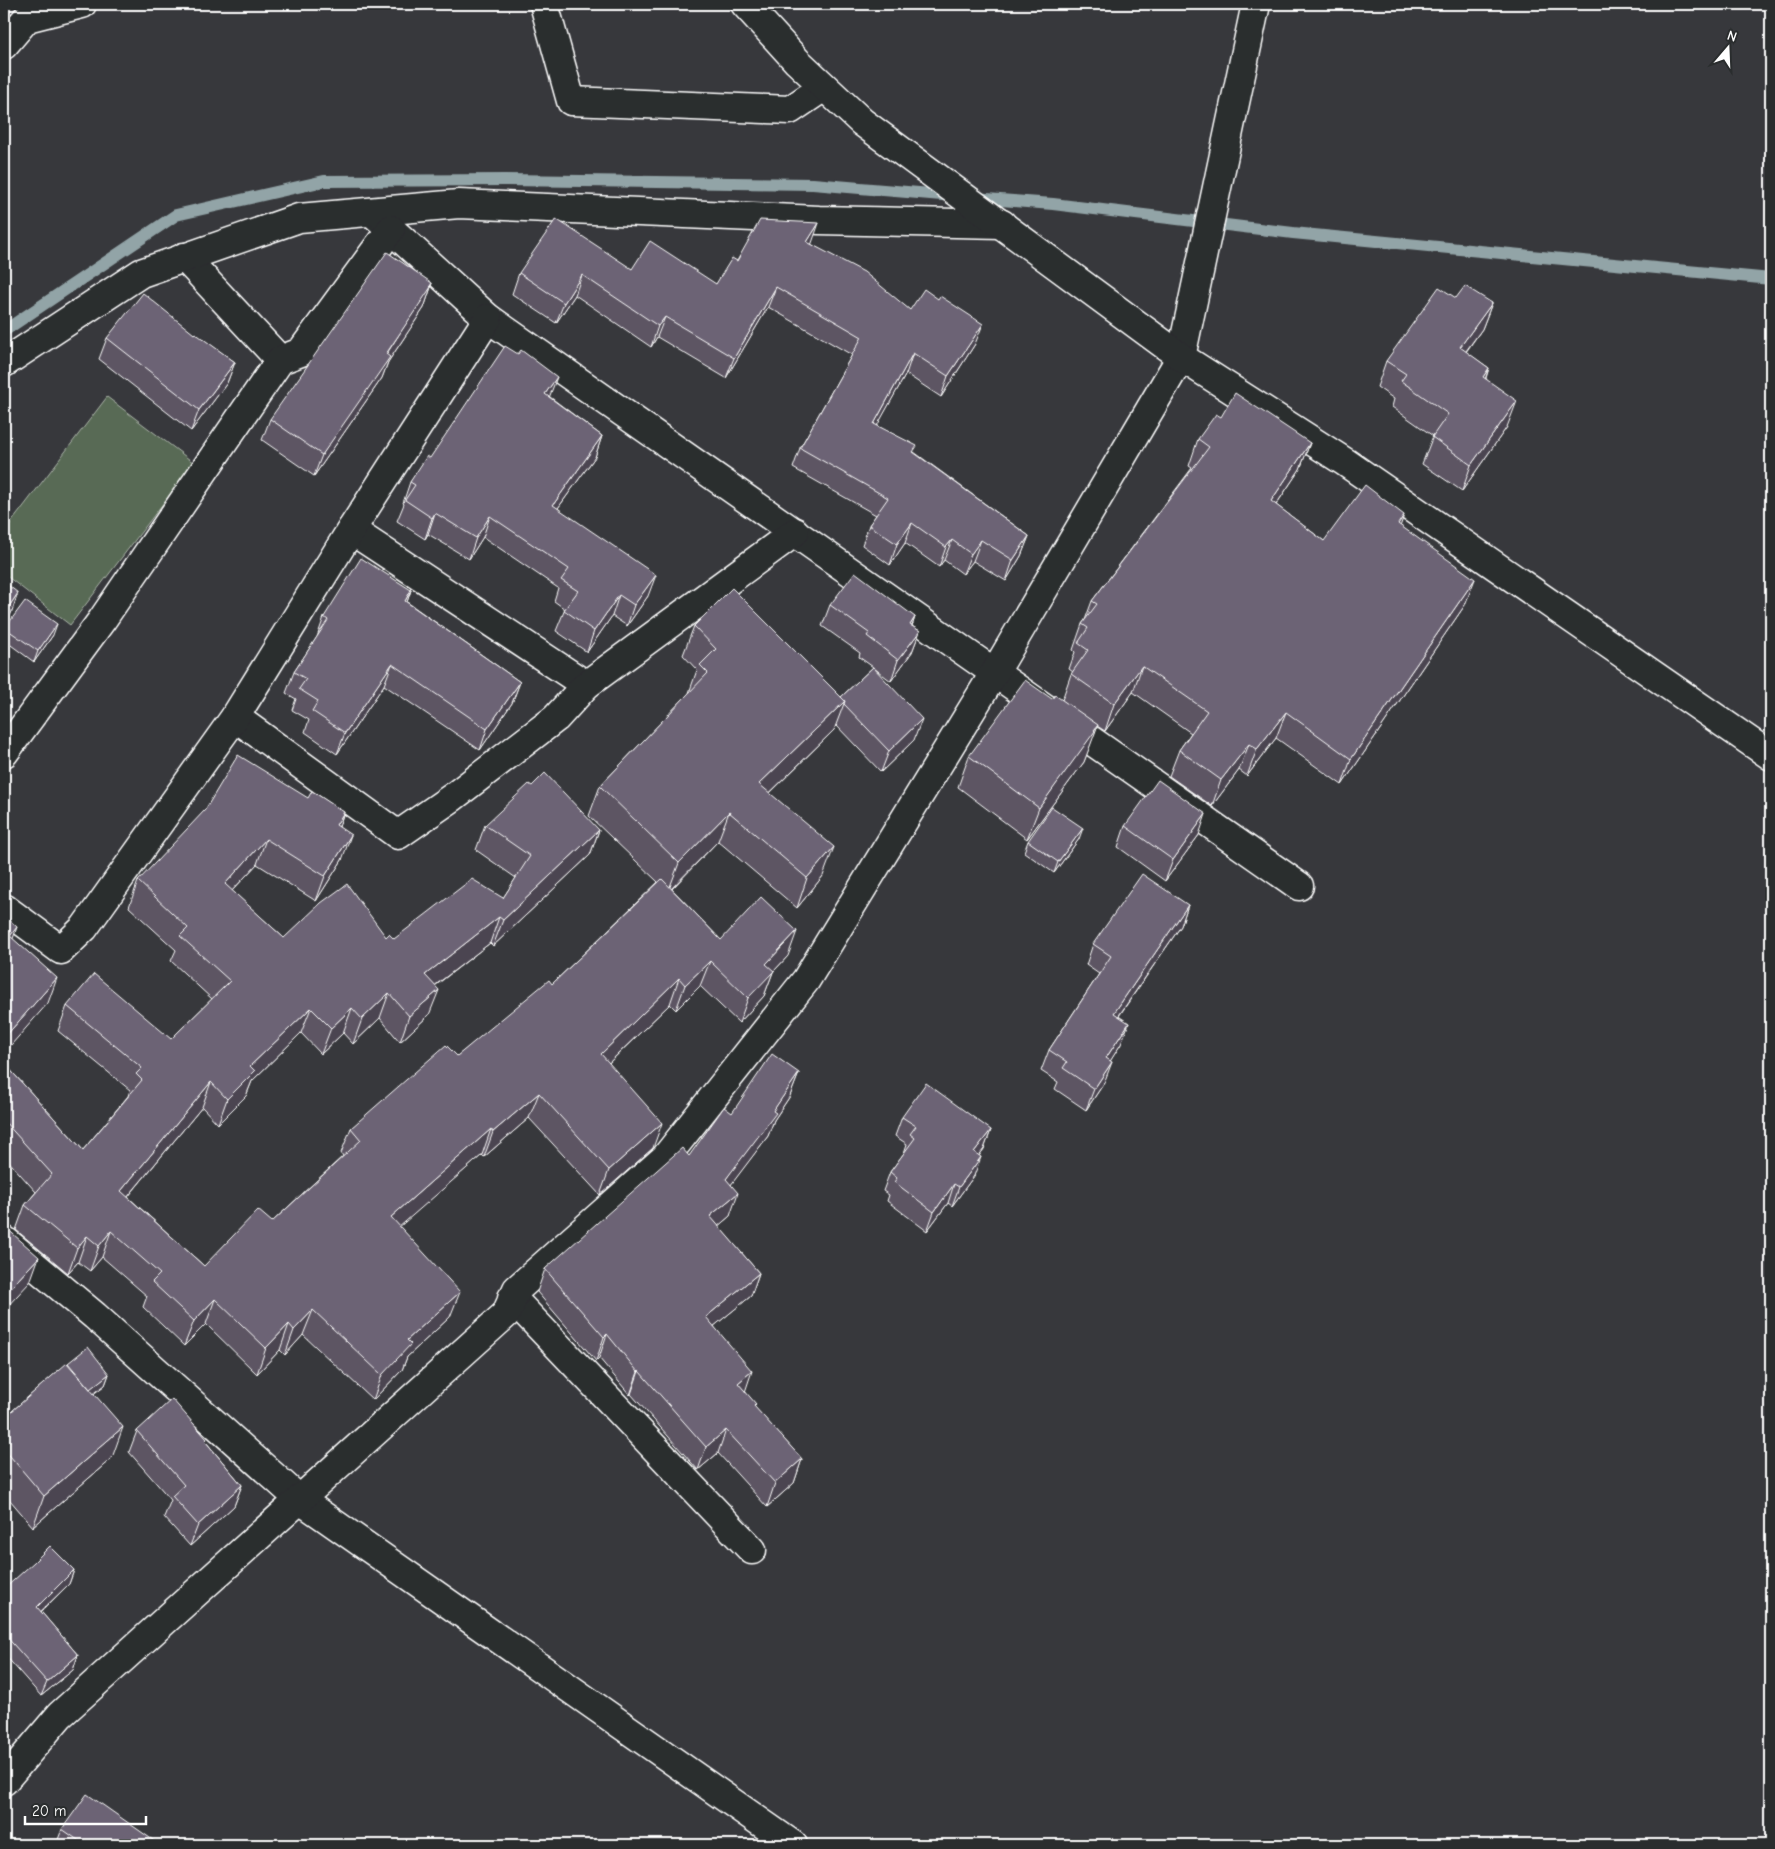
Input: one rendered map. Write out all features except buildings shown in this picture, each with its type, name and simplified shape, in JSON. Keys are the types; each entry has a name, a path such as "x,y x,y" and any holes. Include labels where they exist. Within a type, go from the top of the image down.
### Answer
{"street":[{"path":"4,45 27,18 82,4"},
{"path":"544,4 571,102 790,110 824,87"},
{"path":"745,4 796,62 862,122 1180,357 1345,462 1771,756"},
{"path":"4,1781 60,1715 506,1314 516,1289 665,1158 806,980 994,672 1180,357 1256,4"},
{"path":"4,363 141,273 299,218 382,221 459,204 819,220 1002,224"},
{"path":"382,221 488,318 1299,886"},
{"path":"4,753 102,620 280,360 301,352 382,221"},
{"path":"184,257 280,360"},
{"path":"4,908 61,950 84,928 235,717 351,530 488,318"},
{"path":"351,530 586,685"},
{"path":"235,717 398,835 453,797 556,718 586,685 795,532"},
{"path":"4,1240 95,1316 299,1499 793,1845"},
{"path":"512,1298 752,1550"}],"green space":[{"path":"107,397 194,463 70,625 4,574 4,532"}],"waterway":[{"path":"4,331 176,215 324,181 506,180 813,184 954,196"},
{"path":"973,198 1053,204 1293,233 1771,279"}]}
